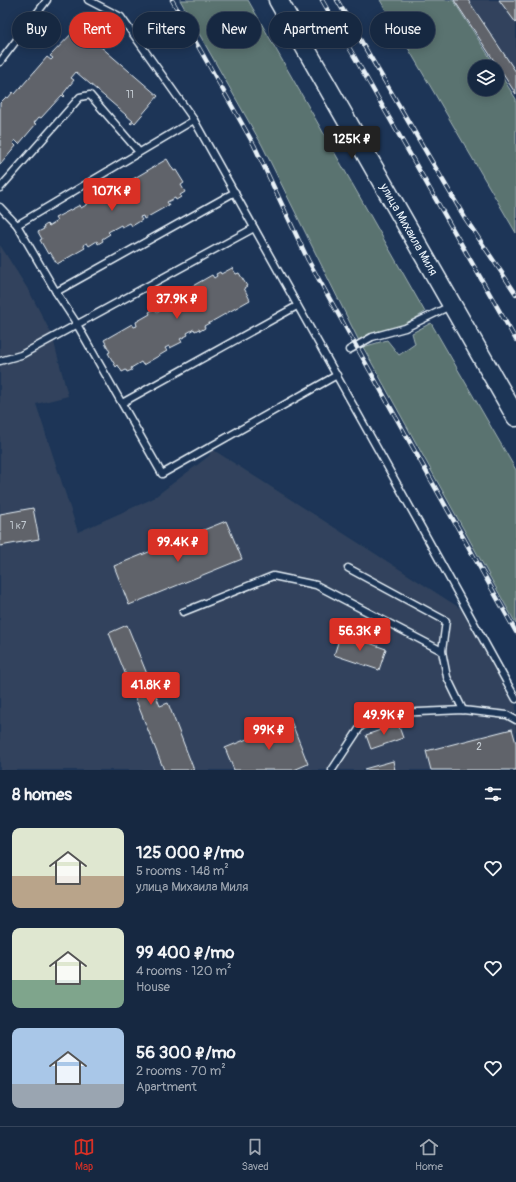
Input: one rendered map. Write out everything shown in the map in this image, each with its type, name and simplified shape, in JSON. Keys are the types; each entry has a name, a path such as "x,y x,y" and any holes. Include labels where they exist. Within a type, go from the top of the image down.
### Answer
{"main road":[{"name":"улица Михаила Миля","path":"278,0 516,417"}],"lane":[{"path":"0,62 47,0"},
{"path":"88,0 121,16 194,120 516,699"},
{"path":"0,188 80,97 90,95 139,152"},
{"path":"17,225 194,120"},
{"path":"56,292 234,192"},
{"path":"0,207 17,225 77,325 162,474 336,375"},
{"path":"0,361 21,355 254,228"},
{"path":"349,350 372,337 405,328 452,305"},
{"path":"122,403 297,306"},
{"path":"348,568 446,621 442,651 447,677 463,710"},
{"path":"184,612 273,576 316,584 442,651"},
{"path":"332,770 361,726 396,713 463,710 507,715 516,720"}],"shaded area":[{"path":"455,0 516,0 516,96 504,77 504,60 493,60"},
{"path":"0,245 29,291 52,335 68,396 36,404 78,532 152,499 209,456 212,449 463,610 516,706 516,770 0,770"}],"green space":[{"path":"180,0 248,0 255,12 207,12 207,48 199,34 199,12 187,12"},
{"path":"380,0 453,0 492,60 468,60 468,96 504,96 504,80 516,99 516,233 408,48 435,48 435,12 387,12"},
{"path":"261,23 269,37 269,48 275,48 425,312 405,325 369,334 359,341 262,145 207,48 261,48"},
{"path":"431,323 516,470 516,624 363,347 387,340 399,355 415,344 412,333"}],"building":[{"path":"454,0 468,0 516,72 516,94 504,76 504,60 494,60"},
{"path":"499,0 516,0 516,23"},
{"path":"69,36 69,48 102,48 158,96 135,123 134,122 131,124 130,123 133,121 76,72 71,78 74,80 63,94 65,96 64,97 62,95 41,118 39,117 34,123 36,124 19,144 15,140 13,143 16,146 0,165 0,103 6,97 8,98 13,92 15,94 47,57 51,60 53,58 50,56 58,48 61,48 61,45"},
{"path":"167,159 174,171 176,170 184,183 181,185 185,192 180,195 181,197 167,202 169,205 144,219 143,216 140,217 142,220 132,226 130,223 122,227 121,225 108,232 110,234 102,239 103,241 98,244 97,241 89,246 87,243 83,245 85,248 57,264 50,252 48,254 40,240 42,239 38,232 44,229 43,227 47,224 49,226 57,221 55,218 80,205 81,208 88,204 86,202 96,196 97,199 105,195 106,197 113,193 112,191 116,188 115,186 119,183 121,186"},
{"path":"232,268 236,274 239,273 247,286 244,288 250,300 204,326 205,328 200,331 199,329 195,331 194,329 187,333 188,335 180,339 182,342 170,348 169,346 165,348 167,351 143,365 141,362 131,368 132,370 127,372 126,370 122,372 118,365 116,367 108,353 110,352 104,340 132,324 134,327 137,326 136,322 150,314 149,312 154,309 158,312 170,305 169,303 177,299 175,296 212,275 214,278 217,276 216,274 220,272 221,274"},
{"path":"33,508 39,539 0,546 0,514"},
{"path":"226,521 242,559 129,605 114,566"},
{"path":"127,625 160,706 168,703 194,770 164,770 109,633"},
{"path":"341,633 386,649 379,670 334,655"},
{"path":"291,721 308,764 294,770 234,770 225,748"},
{"path":"398,724 403,738 371,749 366,735"},
{"path":"512,729 516,743 516,770 431,770 426,751"},
{"path":"393,761 395,770 364,770 364,769"}],"railway":[{"path":"172,0 254,145 308,260 516,632"},
{"path":"322,0 516,340"},
{"path":"337,0 465,218 516,294"}]}
